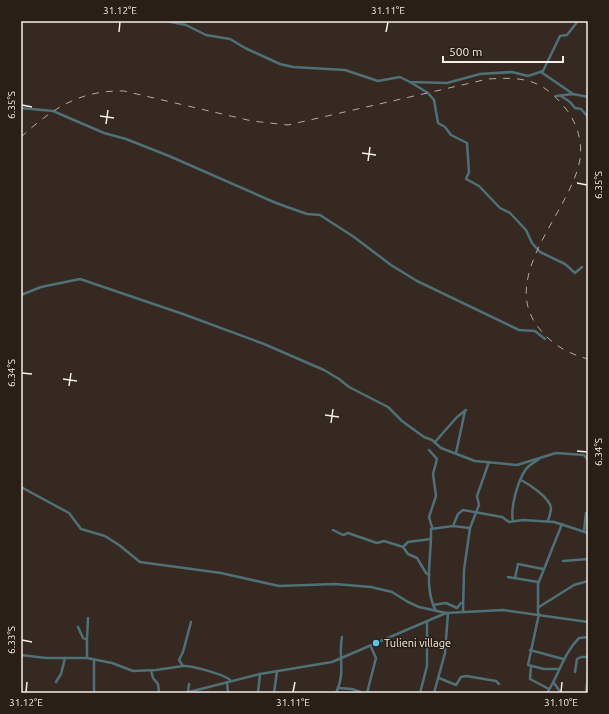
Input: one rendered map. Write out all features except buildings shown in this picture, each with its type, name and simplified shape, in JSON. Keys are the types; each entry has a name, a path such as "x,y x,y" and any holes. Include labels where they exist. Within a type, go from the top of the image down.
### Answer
{"street":[{"path":"166,21 186,25 206,35 230,39 245,48 280,64 293,67 345,70 378,81 402,77 428,93 434,100 438,123 445,127 452,135 467,143 469,172 466,179 479,186 500,208 510,213 526,230 532,243 540,252 565,264 575,273 582,267"},
{"path":"409,82 448,83 480,74 512,72 528,76 541,72 545,68 560,36 567,35 578,21"},
{"path":"541,72 573,94 588,98"},
{"path":"556,96 573,94"},
{"path":"561,96 570,102 575,108 581,109 587,115"},
{"path":"21,108 54,111 104,134 126,139 171,156 276,203 300,212 320,215 354,237 391,265 417,281 519,330 536,331 545,339"},
{"path":"21,295 38,288 80,279 183,314 264,344 324,370 349,387 388,408 411,429 435,442 444,450 475,461 515,465 540,459 556,453 585,456 588,460"},
{"path":"435,442 459,414 465,410 456,453"},
{"path":"429,450 437,459 433,474 436,496 429,517 432,527 430,529 432,539 429,558 429,575 433,605 436,611"},
{"path":"585,456 588,452"},
{"path":"512,521 514,501 521,480 526,469 540,459"},
{"path":"463,612 464,570 470,528 479,505 477,496 489,462"},
{"path":"521,480 536,489 549,504 551,509 548,521"},
{"path":"21,487 69,513 81,529 104,536 119,545 140,562 217,572 280,586 328,584 371,587 392,592 408,602 431,610 447,613 503,610 588,622"},
{"path":"453,526 456,517 461,510 502,517 508,522 548,521 588,532"},
{"path":"584,531 586,512 588,512"},
{"path":"549,689 530,679 531,666 528,664 539,614 537,591 538,582 562,524"},
{"path":"432,527 453,526 470,528"},
{"path":"560,528 569,527"},
{"path":"333,530 344,536 347,533 377,543 386,541 403,547 408,554 418,560 426,573 429,575"},
{"path":"403,547 408,542 432,539"},
{"path":"563,561 588,559"},
{"path":"515,578 518,564 543,569"},
{"path":"508,577 538,582"},
{"path":"539,607 574,585 588,581"},
{"path":"433,605 446,603 457,608 463,600"},
{"path":"431,610 433,605"},
{"path":"189,684 187,693 260,674 326,664 342,659 447,613"},
{"path":"434,693 439,678 446,641 447,613"},
{"path":"87,658 88,618"},
{"path":"420,693 427,666 427,621"},
{"path":"183,666 179,660 183,652 190,622"},
{"path":"78,627 83,638 87,640"},
{"path":"546,693 554,683 563,659 577,639 583,636 588,637"},
{"path":"336,693 342,659 340,649 342,637"},
{"path":"367,693 376,658 370,646"},
{"path":"530,650 563,659"},
{"path":"21,655 87,658 112,663 128,670 151,670 190,666 228,677 231,681"},
{"path":"575,672 577,659 581,657 588,657"},
{"path":"56,682 61,674 65,658"},
{"path":"94,660 94,693"},
{"path":"531,666 550,670 559,668"},
{"path":"151,670 153,678 158,684 159,693"},
{"path":"274,693 277,671"},
{"path":"258,693 260,674"},
{"path":"586,693 588,674"},
{"path":"439,678 456,685 461,677 466,676 496,681 499,684"},
{"path":"227,682 228,693"},
{"path":"554,683 561,693"},
{"path":"338,688 352,689 363,693"}],"railway":[{"path":"21,137 44,117 56,109 81,97 108,92 124,91 252,121 288,125 488,79 510,78 537,84 545,88 553,95 570,115 577,129 581,151 574,179 541,243 532,264 527,286 528,307 538,327 549,339 560,348 588,359"}],"place":[{"name":"Tulieni village","path":"376,643"}]}
